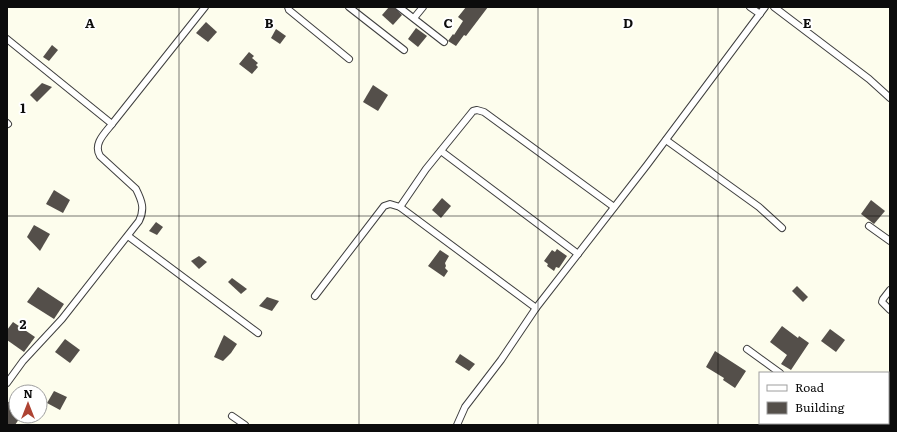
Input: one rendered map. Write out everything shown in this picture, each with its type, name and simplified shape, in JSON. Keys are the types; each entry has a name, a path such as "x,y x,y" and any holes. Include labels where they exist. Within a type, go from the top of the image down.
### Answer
{"street":[{"path":"7,383 23,361 62,318 139,221 143,208 136,189 100,156 97,148 100,140 112,124 205,7"},
{"path":"288,7 289,10 350,59"},
{"path":"348,7 404,50"},
{"path":"399,7 444,42"},
{"path":"414,18 423,7"},
{"path":"750,7 760,14"},
{"path":"456,425 465,408 536,308 666,140 765,7"},
{"path":"774,7 869,79 890,98"},
{"path":"7,39 112,124"},
{"path":"400,207 419,177 474,111 481,110 614,207"},
{"path":"666,140 759,207 782,228"},
{"path":"441,151 578,254"},
{"path":"315,296 384,206 390,204 400,207 536,308"},
{"path":"869,226 890,241"},
{"path":"128,236 258,333"},
{"path":"890,290 882,302 890,310"},
{"path":"747,349 779,372"},
{"path":"232,416 245,425"}],"building":[{"path":"389,7 394,7 402,15 393,25 382,15"},
{"path":"466,7 488,7 466,36 464,35 456,46 448,41 463,21 458,17"},
{"path":"206,22 217,32 208,42 196,33"},
{"path":"416,28 427,36 418,47 408,39"},
{"path":"276,29 286,36 280,44 271,38"},
{"path":"52,45 58,50 49,61 43,57"},
{"path":"249,52 254,56 252,58 258,63 256,65 258,67 252,74 239,64"},
{"path":"42,83 52,87 37,102 30,95"},
{"path":"373,85 388,95 378,111 363,102"},
{"path":"54,190 70,200 63,213 46,204"},
{"path":"442,198 451,206 441,218 432,210"},
{"path":"871,200 885,211 874,224 861,214"},
{"path":"156,222 163,227 157,235 149,231"},
{"path":"34,225 50,234 40,251 27,237"},
{"path":"557,249 567,256 559,268 556,267 554,271 547,266 548,264 544,261 552,250 555,252"},
{"path":"440,250 449,256 445,263 445,268 448,271 444,277 428,266"},
{"path":"199,256 207,262 199,269 191,261"},
{"path":"232,278 247,289 241,294 228,282"},
{"path":"797,286 808,297 803,302 792,291"},
{"path":"38,287 64,304 54,319 27,302"},
{"path":"267,297 279,301 272,311 259,306"},
{"path":"13,322 35,337 24,352 7,340 7,330"},
{"path":"782,326 798,338 799,336 809,343 791,370 781,364 787,355 770,342"},
{"path":"830,329 845,340 836,352 821,341"},
{"path":"224,335 237,344 223,361 214,357"},
{"path":"65,339 80,350 70,363 55,352"},
{"path":"715,351 746,371 735,388 723,380 724,378 706,367"},
{"path":"460,354 475,364 469,371 455,362"},
{"path":"54,391 67,397 60,410 48,404"},
{"path":"7,401 8,424 16,424 7,425"}]}
